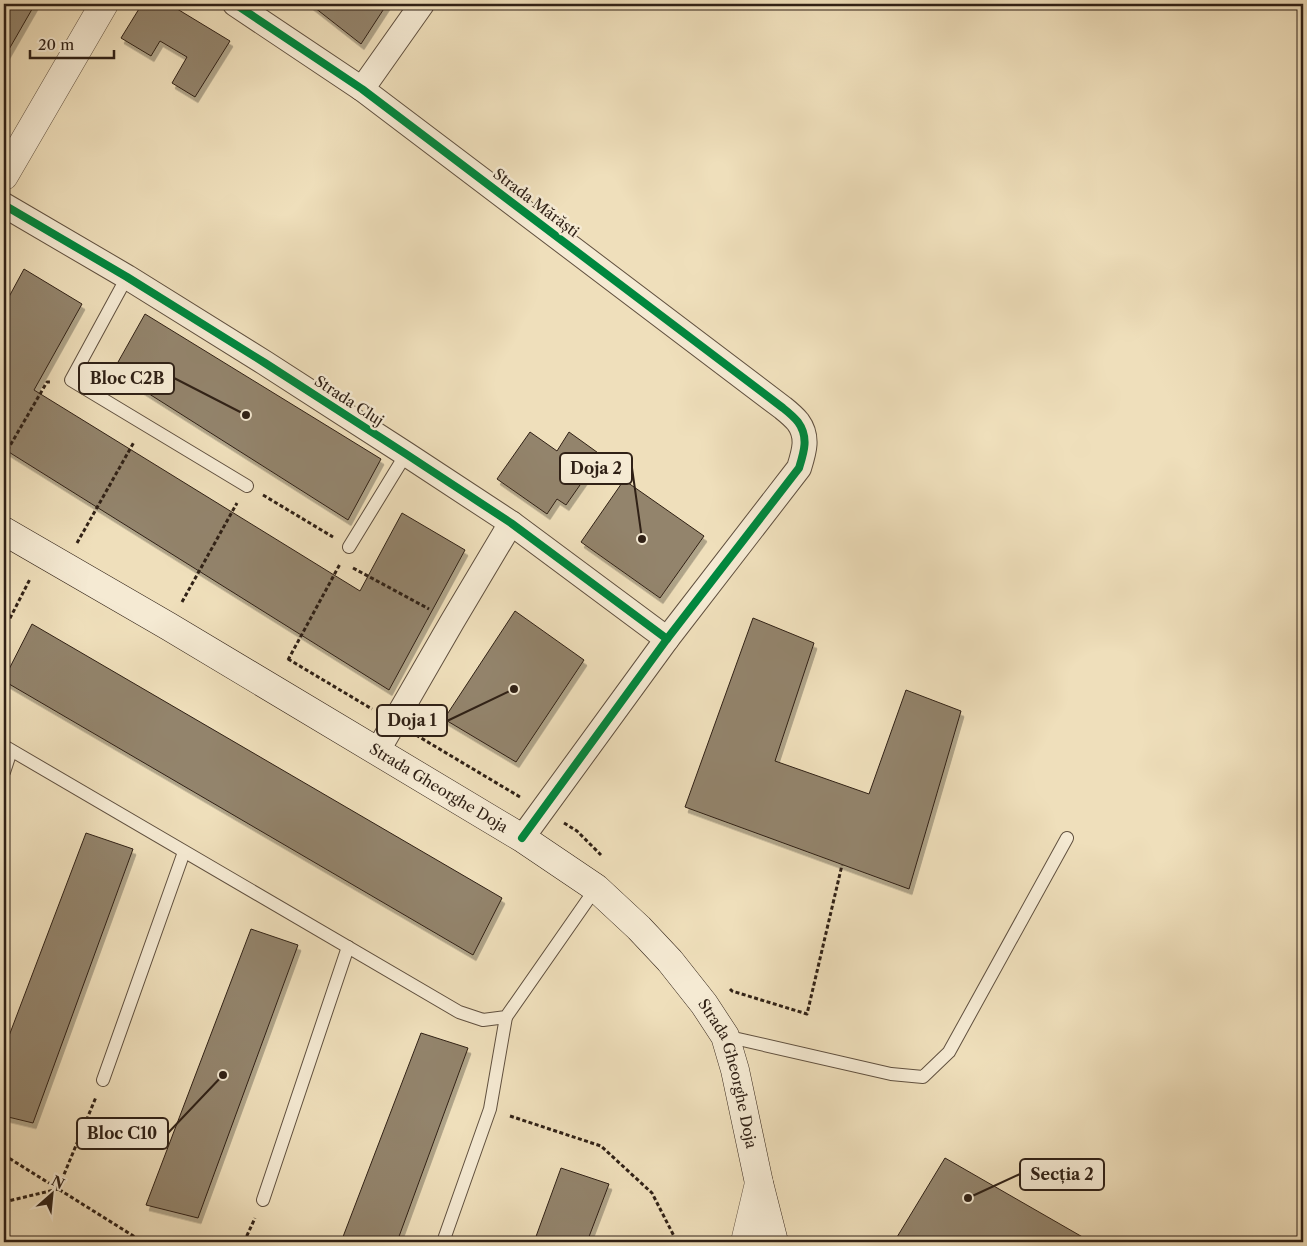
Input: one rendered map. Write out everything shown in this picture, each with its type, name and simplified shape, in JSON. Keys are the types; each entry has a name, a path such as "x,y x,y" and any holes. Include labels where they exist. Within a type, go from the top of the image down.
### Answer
{"main road":[{"path":"4,176 104,4"},
{"name":"Strada Gheorghe Doja","path":"4,531 168,626 522,838 596,888 639,928 670,961 704,1004 724,1036 735,1070 759,1184 774,1242"},
{"path":"745,1242 759,1184"}],"street":[{"name":"Strada Mărăști","path":"235,4 362,89 783,408 798,422 806,439 799,468 667,639"},
{"path":"362,89 422,4"},
{"name":"Strada Cluj","path":"4,205 127,277 406,454 511,523 667,639"},
{"path":"377,752 511,523"},
{"path":"522,838 667,639"}],"lane":[{"path":"127,277 71,380 247,486"},
{"path":"349,547 406,454"},
{"path":"4,772 8,748 459,1012 483,1020 506,1017"},
{"path":"724,1036 891,1074 922,1077 949,1052 1067,838"},
{"path":"103,1080 184,852"},
{"path":"443,1242 490,1109 506,1017 596,888"},
{"path":"263,1200 348,947"}],"path":[{"path":"4,456 47,382 71,380"},
{"path":"64,566 145,424"},
{"path":"168,626 247,486 349,547 288,659 270,688"},
{"path":"341,562 452,622"},
{"path":"4,630 33,572"},
{"path":"288,659 527,801"},
{"path":"560,821 577,831 604,858"},
{"path":"725,984 732,991 807,1014 842,865"},
{"path":"58,1189 103,1080"},
{"path":"490,1109 602,1146 652,1193 677,1242"},
{"path":"4,1155 144,1242"},
{"path":"4,1202 58,1189"},
{"path":"244,1242 263,1200"}],"building":[{"path":"4,4 35,4 4,58"},
{"path":"142,4 169,4 230,41 195,97 172,83 187,57 160,41 151,56 121,38"},
{"path":"310,4 387,4 361,44"},
{"path":"24,269 82,304 34,390 360,591 402,513 465,550 389,690 4,449 4,306"},
{"path":"145,314 381,459 348,520 113,371"},
{"path":"530,432 557,451 569,432 601,455 566,505 557,499 547,514 497,479"},
{"path":"624,480 704,536 660,598 581,542"},
{"path":"515,611 584,660 516,762 444,719"},
{"path":"753,618 814,643 775,761 869,794 906,690 961,711 909,889 685,807"},
{"path":"32,624 502,898 473,955 4,681"},
{"path":"86,833 133,849 33,1123 4,1116 4,1049"},
{"path":"251,929 298,945 198,1218 146,1205"},
{"path":"421,1033 468,1048 397,1242 341,1242"},
{"path":"945,1158 1086,1239 1084,1242 894,1242"},
{"path":"561,1168 609,1184 587,1242 534,1242"}],"cycle path":[{"path":"235,4 362,89 783,408 793,416 804,433 804,450 799,468 667,639 522,838"},
{"path":"4,205 127,277 406,454 511,523 667,639"}],"place":[{"name":"Bloc C2B","path":"246,415"},
{"name":"Doja 2","path":"642,539"},
{"name":"Doja 1","path":"514,689"},
{"name":"Bloc C10","path":"223,1075"},
{"name":"Secția 2","path":"968,1198"}]}
